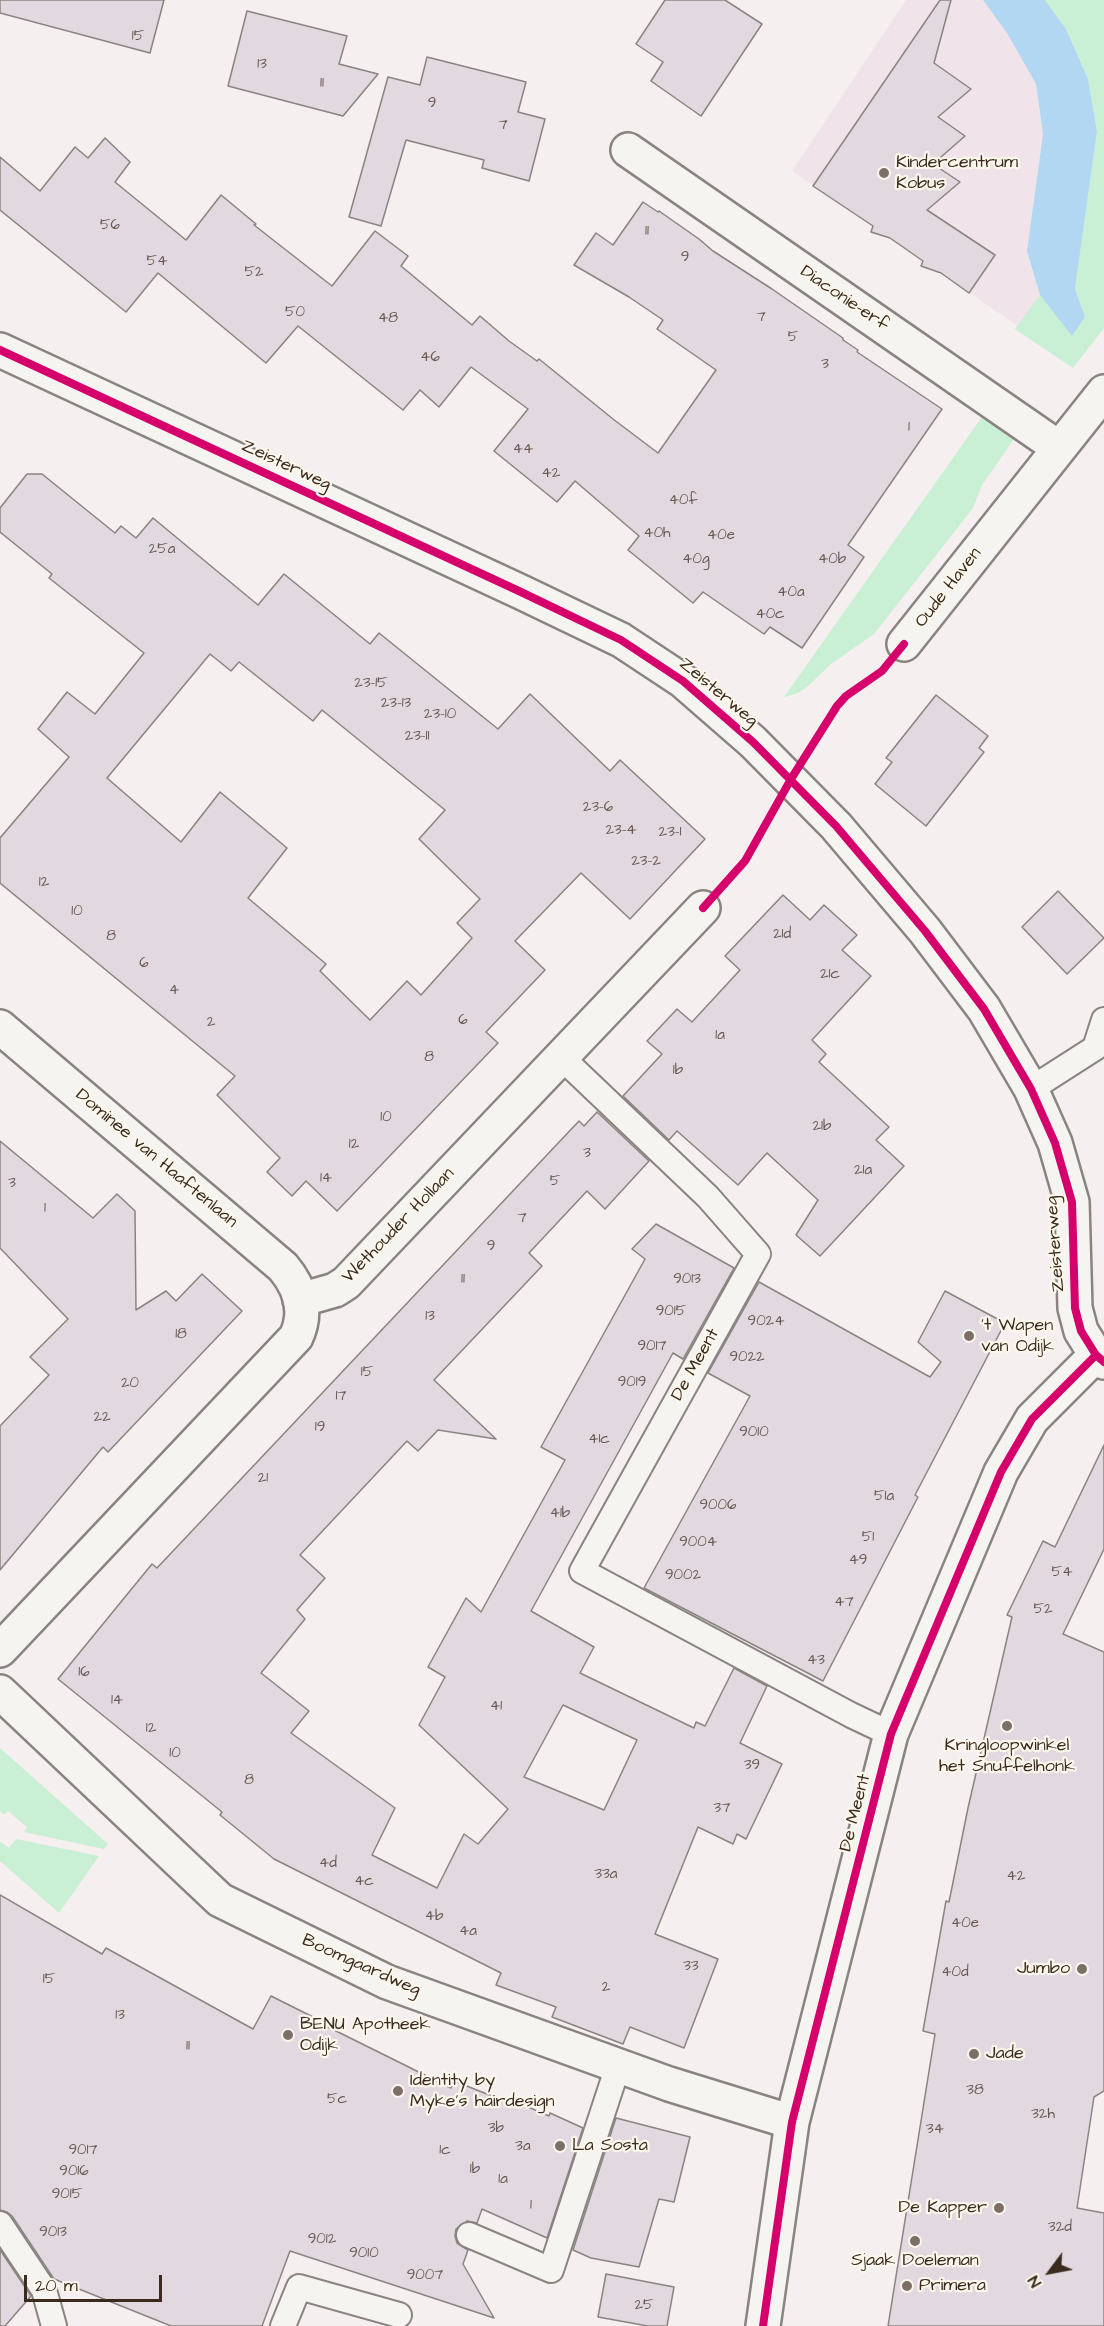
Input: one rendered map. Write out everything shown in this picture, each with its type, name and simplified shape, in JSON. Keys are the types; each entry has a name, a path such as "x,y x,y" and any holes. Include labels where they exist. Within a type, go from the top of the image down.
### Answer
{"street":[{"name":"Diaconie-erf","path":"628,150 1059,448"},
{"name":"Zeisterweg","path":"0,350 621,640 683,681 753,742 836,826 926,931 984,1009 1031,1089 1055,1143 1072,1202 1075,1308 1080,1331 1100,1358"},
{"name":"Oude Haven","path":"904,644 1104,392"},
{"name":"Wethouder Hollaan","path":"300,1300 335,1290 346,1283 702,908"},
{"name":"Dominee van Haaftenlaan","path":"0,1027 284,1267 295,1282 300,1300"},
{"path":"0,1650 296,1337 301,1327 300,1300"},
{"name":"De Meent","path":"764,2326 792,2121 891,1734 1001,1472 1032,1419 1100,1358"},
{"name":"Boomgaardweg","path":"0,1692 220,1900 387,1982 618,2066 792,2121"}],"lane":[{"path":"1031,1089 1095,1048 1104,1020"},
{"name":"De Meent","path":"561,1057 708,1197 758,1254 582,1571 851,1715 891,1734"},
{"path":"469,2235 550,2270 618,2066"},
{"path":"0,2224 44,2290 54,2326"},
{"path":"283,2326 299,2287 399,2315"}],"shaded area":[{"path":"906,0 983,0 1007,33 1036,84 1043,134 1027,251 1040,295 1018,326 792,171"}],"green space":[{"path":"1045,0 1104,0 1104,328 1073,368 1015,329 1040,295 1072,335 1085,317 1075,289 1097,130 1088,79 1066,29"},
{"path":"982,417 1014,439 982,485 973,508 874,634 831,664 807,687 798,693 784,697"},
{"path":"0,1748 108,1844 104,1849 24,1832 27,1827 8,1811 4,1815 0,1811"},
{"path":"16,1839 99,1856 59,1913 0,1861 0,1843 9,1848"}],"water":[{"path":"983,0 1045,0 1066,29 1088,79 1097,131 1075,289 1085,317 1072,336 1040,295 1027,251 1043,134 1036,84 1007,33"}],"building":[{"path":"0,0 164,0 150,53 0,13"},
{"path":"665,0 725,0 762,24 701,116 651,81 663,62 636,44"},
{"name":"Kindercentrum Kobus","path":"940,0 951,0 934,63 971,89 938,117 965,136 933,164 960,182 927,210 995,255 969,293 941,273 921,266 923,261 890,238 871,232 873,226 813,186"},
{"path":"247,11 347,36 339,64 378,74 343,116 228,86"},
{"path":"427,57 526,82 518,112 545,119 529,181 482,168 484,160 406,140 381,226 349,217 388,77 420,85"},
{"path":"105,138 130,162 115,182 186,240 221,195 256,224 254,225 332,286 375,231 408,256 401,266 472,325 480,316 509,341 537,361 539,359 658,453 716,370 657,329 663,320 574,265 596,233 613,245 643,202 843,338 858,350 857,352 942,409 848,545 864,557 802,648 770,627 764,634 703,592 693,603 628,550 639,536 575,481 557,502 494,451 528,409 471,367 439,407 420,390 403,410 298,326 266,363 158,273 126,312 0,210 0,157 40,191 75,147 88,158"},
{"path":"27,474 42,474 115,533 121,526 136,538 153,518 258,605 284,574 370,644 379,633 498,729 530,694 610,771 620,760 705,839 630,919 581,873 515,941 545,970 486,1032 498,1043 337,1211 306,1181 292,1196 267,1172 280,1158 217,1095 235,1076 0,883 0,838 69,757 38,729 67,692 95,714 144,653 49,578 52,574 0,532 0,508","holes":["210,654 231,671 239,662 313,721 322,710 445,810 419,839 480,899 457,923 472,938 421,995 407,981 370,1020 320,971 326,964 248,898 287,848 220,792 181,842 107,778"]},
{"path":"936,695 988,736 979,748 984,752 926,826 875,784 892,762 886,758"},
{"path":"1058,891 1104,938 1067,974 1022,927"},
{"path":"783,895 810,920 824,905 857,935 842,950 871,976 812,1040 826,1054 819,1062 889,1127 876,1140 904,1166 820,1256 796,1235 818,1200 767,1153 738,1185 677,1131 669,1140 623,1096 662,1054 647,1041 677,1009 692,1022 740,970 725,956"},
{"path":"597,1112 649,1161 605,1209 587,1191 529,1253 542,1266 434,1380 496,1439 438,1430 418,1451 407,1441 300,1555 325,1578 297,1610 305,1619 261,1673 309,1711 291,1733 395,1808 372,1855 437,1888 464,1834 478,1844 508,1809 419,1725 445,1677 428,1667 466,1598 481,1612 565,1460 541,1447 645,1259 632,1249 656,1224 734,1268 683,1359 673,1353 531,1611 594,1647 580,1673 694,1728 696,1722 705,1726 734,1668 767,1686 740,1743 782,1764 746,1839 737,1834 733,1844 698,1827 655,1934 718,1959 684,2048 630,2027 623,2044 552,2017 556,2007 496,1985 501,1973 274,1859 220,1815 222,1812 58,1679 152,1564 157,1568 579,1121 584,1126","holes":["563,1705 637,1740 604,1810 524,1777"]},
{"path":"0,1141 93,1218 117,1194 135,1211 136,1310 166,1291 176,1301 202,1274 242,1311 108,1452 103,1447 0,1570 0,1426 49,1375 30,1357 68,1319 0,1248"},
{"path":"759,1282 930,1377 941,1362 918,1342 945,1291 1005,1323 915,1495 918,1497 823,1681 644,1588 750,1396 708,1373"},
{"path":"1104,1445 1104,1549 1063,1634 1104,1652 1104,2091 1094,2097 1077,2208 1104,2213 1104,2326 888,2326 935,2034 923,2031 946,1901 949,1902 1012,1617 1007,1615 1043,1541 1055,1547"},
{"path":"0,1895 102,1954 106,1948 253,2029 271,1996 451,2088 454,2081 520,2107 521,2104 549,2116 550,2113 583,2128 547,2238 482,2209 477,2223 467,2221 456,2229 457,2243 468,2250 463,2264 494,2318 290,2251 262,2326 171,2326 54,2279 12,2216 0,2210"},
{"path":"616,2118 690,2137 674,2202 659,2199 639,2267 591,2258 573,2250"},
{"path":"0,2250 31,2296 5,2326 0,2326"},
{"path":"606,2274 674,2287 667,2326 648,2326 598,2317"}],"cycle path":[{"path":"0,350 621,640 683,681 753,742 836,826 925,931 984,1009 1031,1089 1055,1143 1072,1202 1075,1308 1081,1331 1096,1355 1104,1362"},
{"path":"703,908 745,861 791,779 837,706 846,696 882,671 904,644"},
{"path":"763,2326 792,2122 891,1734 1001,1472 1032,1419 1096,1355"}],"place":[{"name":"Kindercentrum Kobus","path":"884,173"},
{"name":"'t Wapen van Odijk","path":"969,1336"},
{"name":"Kringloopwinkel het Snuffelhonk","path":"1007,1726"},
{"name":"Jumbo","path":"1082,1969"},
{"name":"BENU Apotheek Odijk","path":"288,2035"},
{"name":"Jade","path":"974,2054"},
{"name":"Identity by Myke's hairdesign","path":"398,2091"},
{"name":"La Sosta","path":"560,2146"},
{"name":"De Kapper","path":"999,2208"},
{"name":"Sjaak Doeleman","path":"915,2241"},
{"name":"Primera","path":"907,2286"}]}
